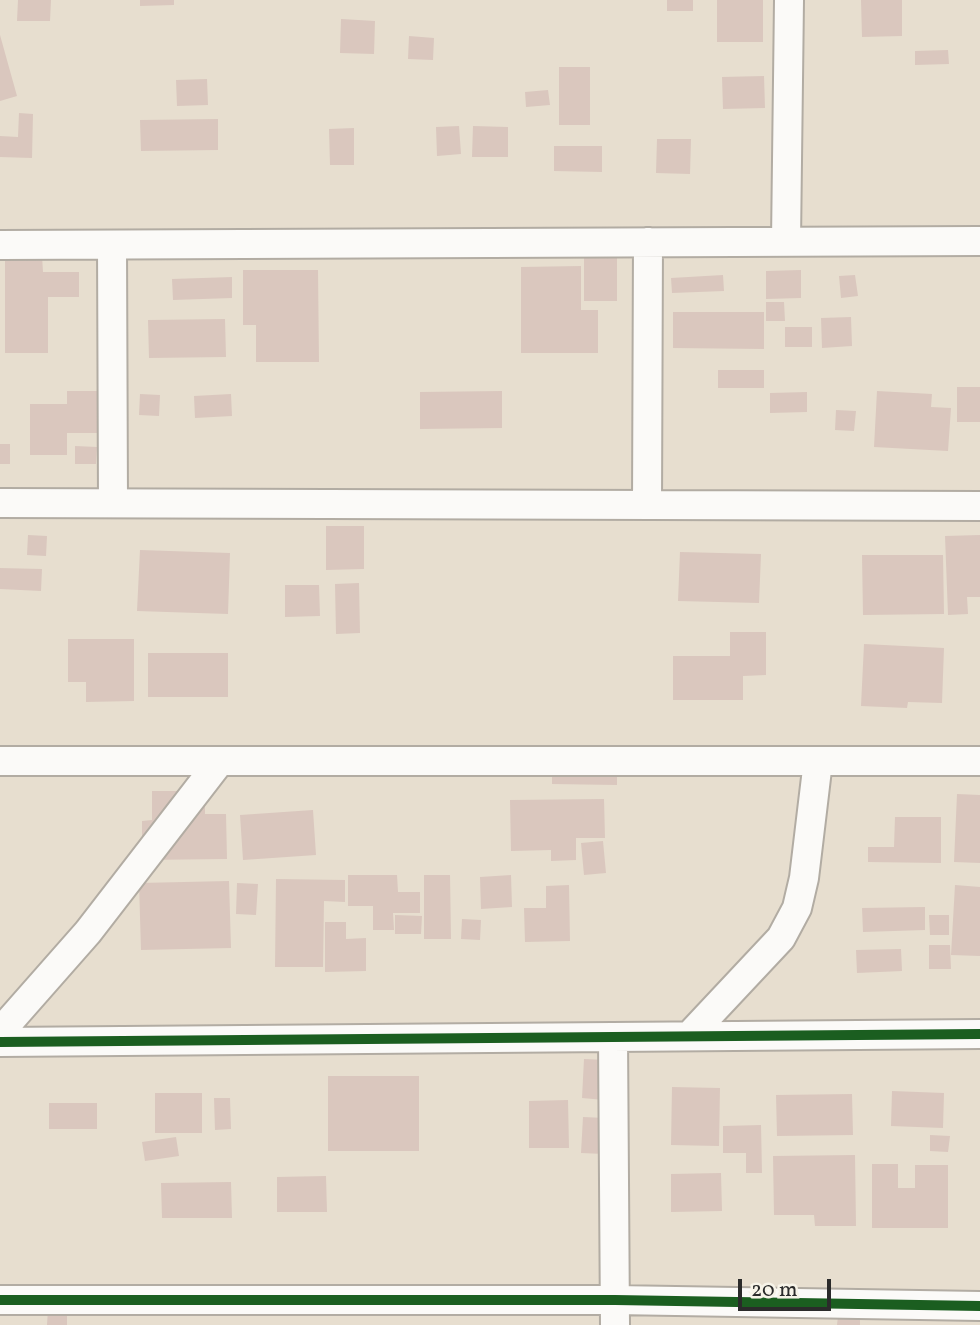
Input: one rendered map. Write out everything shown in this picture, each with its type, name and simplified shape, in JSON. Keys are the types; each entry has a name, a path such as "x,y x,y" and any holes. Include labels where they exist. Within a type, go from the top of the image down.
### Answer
{"street":[{"path":"786,241 789,0"},
{"path":"0,245 980,241"},
{"path":"647,505 648,242"},
{"path":"112,245 113,503"},
{"path":"0,503 980,506"},
{"path":"0,761 980,761"},
{"path":"0,1032 88,932 220,761"},
{"path":"690,1035 781,938 797,908 804,878 818,761"},
{"path":"0,1042 980,1034"},
{"path":"612,1037 615,1312"},
{"path":"0,1300 615,1312 980,1306"}],"building":[{"path":"18,0 51,0 50,21 17,21"},
{"path":"140,0 174,0 174,5 140,6"},
{"path":"667,0 693,0 693,11 667,11"},
{"path":"717,0 763,0 763,42 717,42"},
{"path":"861,0 902,0 902,36 862,37"},
{"path":"341,19 375,21 374,54 340,53"},
{"path":"0,35 17,96 0,101"},
{"path":"409,36 434,38 433,60 408,59"},
{"path":"948,50 949,64 915,65 915,51"},
{"path":"559,67 590,67 590,125 559,125"},
{"path":"764,76 765,108 723,109 722,77"},
{"path":"207,79 208,105 177,106 176,80"},
{"path":"548,90 550,105 526,107 525,92"},
{"path":"19,113 33,114 32,158 0,157 0,136 18,137"},
{"path":"218,119 218,150 141,151 140,120"},
{"path":"459,126 461,154 437,156 436,127"},
{"path":"473,126 508,127 508,157 472,157"},
{"path":"354,128 354,165 330,165 329,129"},
{"path":"657,139 691,139 690,174 656,173"},
{"path":"554,146 602,146 602,172 554,171"},
{"path":"5,256 42,256 43,272 79,272 79,297 48,297 48,353 5,353"},
{"path":"617,257 617,301 584,301 584,258"},
{"path":"581,266 581,310 598,310 598,353 521,353 521,267"},
{"path":"243,270 318,270 319,362 256,362 256,325 243,325"},
{"path":"801,270 801,298 766,299 766,271"},
{"path":"723,275 724,291 672,293 671,278"},
{"path":"855,275 858,296 841,298 839,276"},
{"path":"232,277 232,298 173,300 172,279"},
{"path":"766,302 784,302 785,321 766,321"},
{"path":"673,312 764,312 764,349 673,348"},
{"path":"851,317 852,346 822,348 821,318"},
{"path":"225,319 226,357 149,358 148,320"},
{"path":"785,327 812,327 812,347 785,347"},
{"path":"718,370 764,370 764,388 718,388"},
{"path":"957,387 980,387 980,422 957,422"},
{"path":"67,391 98,391 98,433 67,433 67,455 30,455 30,404 67,404"},
{"path":"502,391 502,428 420,429 420,392"},
{"path":"877,391 932,394 931,407 951,408 948,451 874,447"},
{"path":"807,392 807,412 770,413 770,393"},
{"path":"140,394 160,395 159,416 139,415"},
{"path":"231,394 232,416 195,418 194,396"},
{"path":"836,410 856,411 854,431 835,430"},
{"path":"0,444 10,444 10,464 0,464"},
{"path":"75,446 97,447 96,464 75,464"},
{"path":"326,526 364,526 364,569 326,570"},
{"path":"28,535 47,536 46,556 27,555"},
{"path":"980,535 980,597 967,597 968,614 948,615 945,536"},
{"path":"140,550 230,553 228,614 137,611"},
{"path":"680,552 761,554 759,603 678,601"},
{"path":"862,555 943,555 944,614 863,615"},
{"path":"0,568 42,569 41,591 0,589"},
{"path":"359,583 360,633 336,634 335,584"},
{"path":"285,585 319,585 320,616 285,617"},
{"path":"730,632 766,632 766,675 743,676 743,700 673,700 673,656 730,656"},
{"path":"68,639 134,639 134,701 86,702 86,682 68,682"},
{"path":"864,644 944,648 942,703 908,702 907,708 861,706"},
{"path":"148,653 228,653 228,697 148,697"},
{"path":"552,763 617,764 617,785 552,784"},
{"path":"152,791 205,791 205,814 226,814 227,859 142,860 142,821 152,820"},
{"path":"957,794 980,795 980,863 954,862"},
{"path":"604,799 605,838 576,838 576,860 551,861 551,850 511,851 510,800"},
{"path":"313,810 316,855 243,860 240,815"},
{"path":"895,817 941,817 941,863 868,862 868,847 894,847"},
{"path":"603,841 606,873 584,875 581,843"},
{"path":"348,875 397,875 398,892 420,892 420,913 393,913 394,930 373,930 373,906 348,906"},
{"path":"424,875 450,875 451,939 424,939"},
{"path":"511,875 512,907 481,909 480,877"},
{"path":"276,879 345,880 345,902 324,901 323,967 275,967"},
{"path":"229,881 231,948 141,950 139,883"},
{"path":"237,883 258,884 256,915 236,914"},
{"path":"569,885 570,941 525,942 524,908 546,908 546,886"},
{"path":"955,885 980,887 980,956 951,955"},
{"path":"925,907 925,930 863,932 862,908"},
{"path":"395,915 422,916 421,934 395,934"},
{"path":"929,915 949,915 949,935 930,935"},
{"path":"462,919 481,920 480,940 461,939"},
{"path":"325,922 346,922 346,939 366,938 366,971 325,972"},
{"path":"929,945 950,945 951,969 929,969"},
{"path":"901,949 902,971 857,973 856,950"},
{"path":"584,1059 606,1060 604,1100 582,1098"},
{"path":"328,1076 419,1076 419,1151 328,1151"},
{"path":"672,1087 720,1088 719,1146 671,1145"},
{"path":"892,1091 944,1093 943,1128 891,1126"},
{"path":"155,1093 202,1093 202,1133 155,1133"},
{"path":"852,1094 853,1135 777,1136 776,1095"},
{"path":"214,1098 230,1098 231,1129 215,1130"},
{"path":"568,1100 569,1148 529,1148 529,1101"},
{"path":"49,1103 97,1103 97,1129 49,1129"},
{"path":"583,1117 605,1118 604,1154 581,1153"},
{"path":"761,1125 762,1173 746,1173 746,1153 723,1153 723,1126"},
{"path":"930,1135 950,1136 948,1152 930,1151"},
{"path":"176,1137 179,1156 145,1161 142,1142"},
{"path":"855,1155 856,1226 815,1226 814,1215 774,1215 773,1156"},
{"path":"872,1164 898,1164 898,1188 915,1188 915,1165 948,1165 948,1228 872,1228"},
{"path":"721,1173 722,1211 671,1212 671,1174"},
{"path":"326,1176 327,1212 277,1212 277,1177"},
{"path":"231,1182 232,1218 162,1218 161,1183"},
{"path":"48,1309 67,1310 67,1325 47,1325"},
{"path":"838,1316 860,1317 860,1325 837,1325"}],"cycle path":[{"path":"0,1042 980,1034"},
{"path":"0,1300 615,1300 980,1306"}]}
